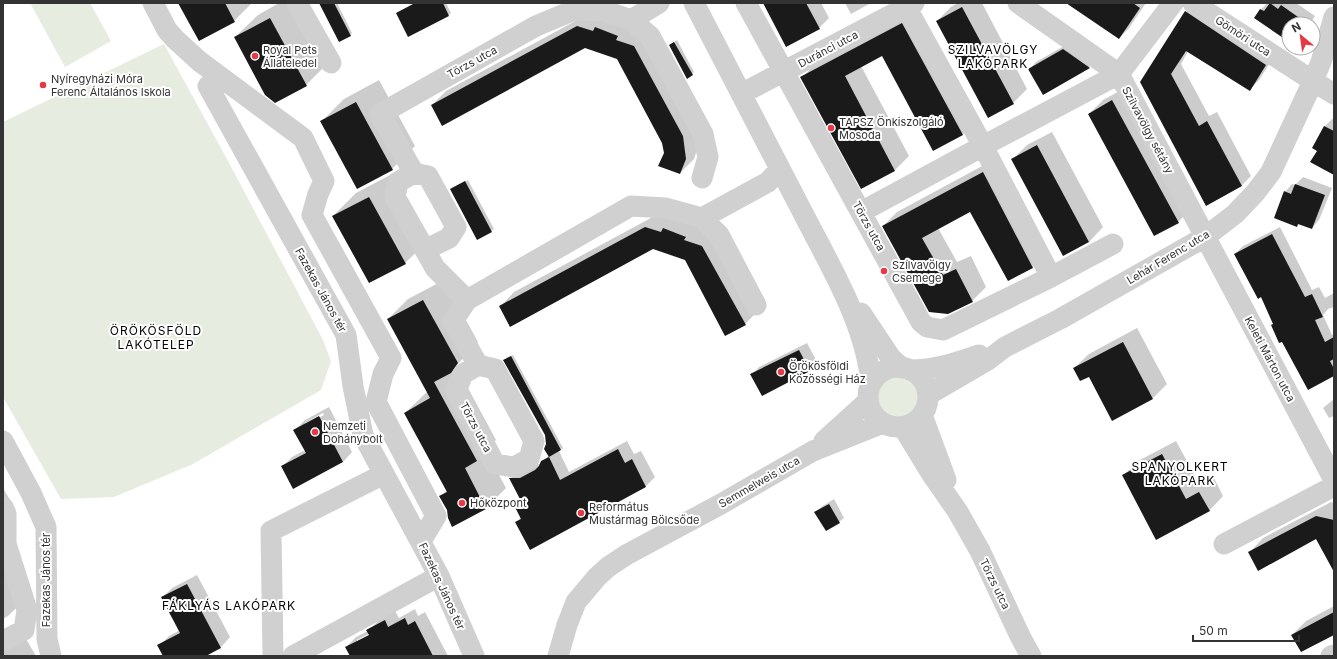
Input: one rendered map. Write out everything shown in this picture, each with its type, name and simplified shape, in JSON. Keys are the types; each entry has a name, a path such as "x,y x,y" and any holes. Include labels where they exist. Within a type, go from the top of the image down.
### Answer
{"street":[{"path":"153,3 167,30 198,61 303,138 324,181 318,194 312,215 391,358 383,374 376,402 436,516 421,541"},
{"path":"297,3 330,63"},
{"path":"631,20 659,3"},
{"path":"694,3 839,282 865,348 870,369 870,393 873,414 893,425 910,424 922,415 926,406 928,395 924,383 916,373 906,369 891,358 862,313 839,282"},
{"name":"Törzs utca","path":"746,3 921,322 927,328 943,330 952,327 1051,277"},
{"path":"1018,3 1119,74 1173,3"},
{"name":"Gömöri utca","path":"1193,3 1313,81"},
{"path":"908,4 1051,277 1113,244"},
{"name":"Duránci utca","path":"741,94 908,4"},
{"name":"Törzs utca","path":"414,173 380,114 536,26 572,11 602,10 631,20 650,36 703,134 708,157 702,178"},
{"name":"Lehár Ferenc utca","path":"906,369 927,370 945,366 1005,347 1060,319 1205,237 1235,214 1271,172 1321,62 1334,17"},
{"name":"Szilvavölgy sétány","path":"861,212 1119,74 1205,237"},
{"path":"1313,81 1334,94"},
{"name":"Fazekas János tér","path":"208,86 346,335 353,386 363,435 440,576 474,656"},
{"path":"702,218 768,182 780,169"},
{"path":"425,250 449,238 456,227 428,176 414,173 398,182 395,197 435,268 467,300"},
{"path":"478,365 452,321 467,300 630,206 666,208 702,218 719,235 756,305"},
{"name":"Keleti Márton utca","path":"1205,237 1334,480"},
{"name":"Lehár Ferenc utca","path":"928,395 988,360 1005,347"},
{"name":"Törzs utca","path":"478,365 495,369 534,441 529,459 514,467 495,464 456,391 463,374 478,365"},
{"path":"870,393 875,378 887,370 906,369"},
{"name":"Semmelweis utca","path":"813,451 870,393"},
{"name":"Törzs utca","path":"922,415 958,512"},
{"name":"Törzs utca","path":"893,425 931,473 958,512 980,551 1031,656"},
{"name":"Semmelweis utca","path":"558,656 567,625 576,602 597,577 608,567 626,555 813,451 893,425"},
{"name":"Fazekas János tér","path":"3,441 31,493 46,527 47,639 51,656"},
{"path":"273,656 271,531 384,474"},
{"path":"1224,544 1334,486"},
{"path":"3,507 6,514 6,544 27,610 24,630 3,641"},
{"path":"293,656 440,576"}],"shaded area":[{"path":"30,3 90,3 111,41 65,67"},
{"path":"164,44 323,340 331,361 321,390 193,464 114,497 61,499 3,397 3,122"},
{"path":"898,374 907,376 915,381 920,389 922,398 920,407 915,415 907,420 898,422 889,420 881,415 876,407 874,398 876,389 881,381 889,376"}],"building":[{"path":"178,3 225,3 235,22 199,41"},
{"path":"319,3 334,3 351,36 339,42"},
{"path":"415,3 443,3 449,16 408,37 396,13"},
{"path":"763,3 806,3 820,29 786,47"},
{"path":"1066,3 1133,3 1140,8 1119,39"},
{"path":"1270,3 1278,9 1281,5 1297,16 1281,16 1281,37 1254,18 1260,9 1264,11"},
{"path":"962,7 1014,104 988,118 936,21"},
{"path":"1185,11 1266,65 1250,91 1186,51 1171,74 1199,126 1207,121 1242,186 1206,206 1140,82"},
{"path":"270,18 307,86 275,103 265,95 234,37"},
{"path":"902,23 963,135 933,151 882,56 845,76 895,171 861,189 800,77"},
{"path":"577,26 593,31 595,27 618,36 616,40 634,46 683,136 686,159 680,174 658,166 664,153 662,143 617,59 585,48 442,126 431,105"},
{"path":"674,42 693,75 687,79 669,45"},
{"path":"1063,49 1090,68 1043,95 1028,69"},
{"path":"1112,100 1179,223 1154,236 1088,114"},
{"path":"356,102 393,170 357,189 320,121"},
{"path":"1324,126 1334,131 1334,175 1310,162 1317,151 1312,148"},
{"path":"1037,145 1089,242 1063,256 1011,159"},
{"path":"983,172 1033,268 1008,281 970,212 922,238 943,275 956,269 973,302 948,314 929,312 882,226"},
{"path":"465,181 492,232 477,240 450,189"},
{"path":"1295,184 1325,195 1312,229 1298,224 1297,227 1274,218 1284,191 1291,194"},
{"path":"369,197 406,264 369,283 332,216"},
{"path":"645,227 661,232 663,228 686,237 684,240 702,246 746,325 725,336 685,260 653,249 510,327 499,306"},
{"path":"1272,234 1305,297 1312,294 1323,317 1315,320 1325,342 1334,337 1334,359 1330,361 1334,369 1334,376 1308,390 1282,342 1279,343 1271,325 1273,324 1261,297 1258,299 1234,254"},
{"path":"423,300 458,363 451,373 434,382 477,461 465,468 486,509 452,527 448,518 447,510 439,496 447,492 404,413 430,398 387,319"},
{"path":"1123,342 1153,399 1112,421 1089,377 1080,381 1073,368"},
{"name":"Örökösföldi Közösségi Ház","path":"799,350 810,371 762,396 750,374"},
{"path":"511,356 561,450 549,457 544,449 546,444 545,435 503,360"},
{"path":"319,416 343,462 293,489 281,466 306,453 293,430"},
{"path":"618,449 625,463 632,459 646,487 530,550 515,522 521,519 514,505 521,501 509,478 520,478 535,470 541,461 549,457 560,480"},
{"path":"1162,454 1186,499 1199,492 1210,511 1156,540 1122,475"},
{"path":"829,504 840,523 826,531 814,512"},
{"path":"1316,516 1334,520 1334,572 1316,539 1258,571 1248,552"},
{"path":"187,584 221,648 206,656 163,656 157,645 180,633 161,597"},
{"path":"1334,612 1334,635 1301,652 1291,635"},
{"path":"405,618 408,625 415,621 433,656 350,656 345,647 369,635 366,630 385,620 388,627"}],"place":[{"name":"Royal Pets Állateledel","path":"255,56"},
{"name":"Nyíregyházi Móra Ferenc Általános Iskola","path":"43,85"},
{"name":"TAPSZ Önkiszolgáló Mosoda","path":"831,128"},
{"name":"Szílvavölgy Csemege","path":"884,271"},
{"name":"Örökösföldi Közösségi Ház","path":"781,372"},
{"name":"Nemzeti Dohánybolt","path":"315,432"},
{"name":"Hőközpont","path":"462,503"},
{"name":"Református Mustármag Bölcsőde","path":"581,513"}],"district":[{"name":"SZILVAVÖLGY LAKÓPARK","path":"993,57"},
{"name":"ÖRÖKÖSFÖLD LAKÓTELEP","path":"156,338"},
{"name":"SPANYOLKERT LAKÓPARK","path":"1180,474"},
{"name":"FÁKLYÁS LAKÓPARK","path":"229,606"}]}
